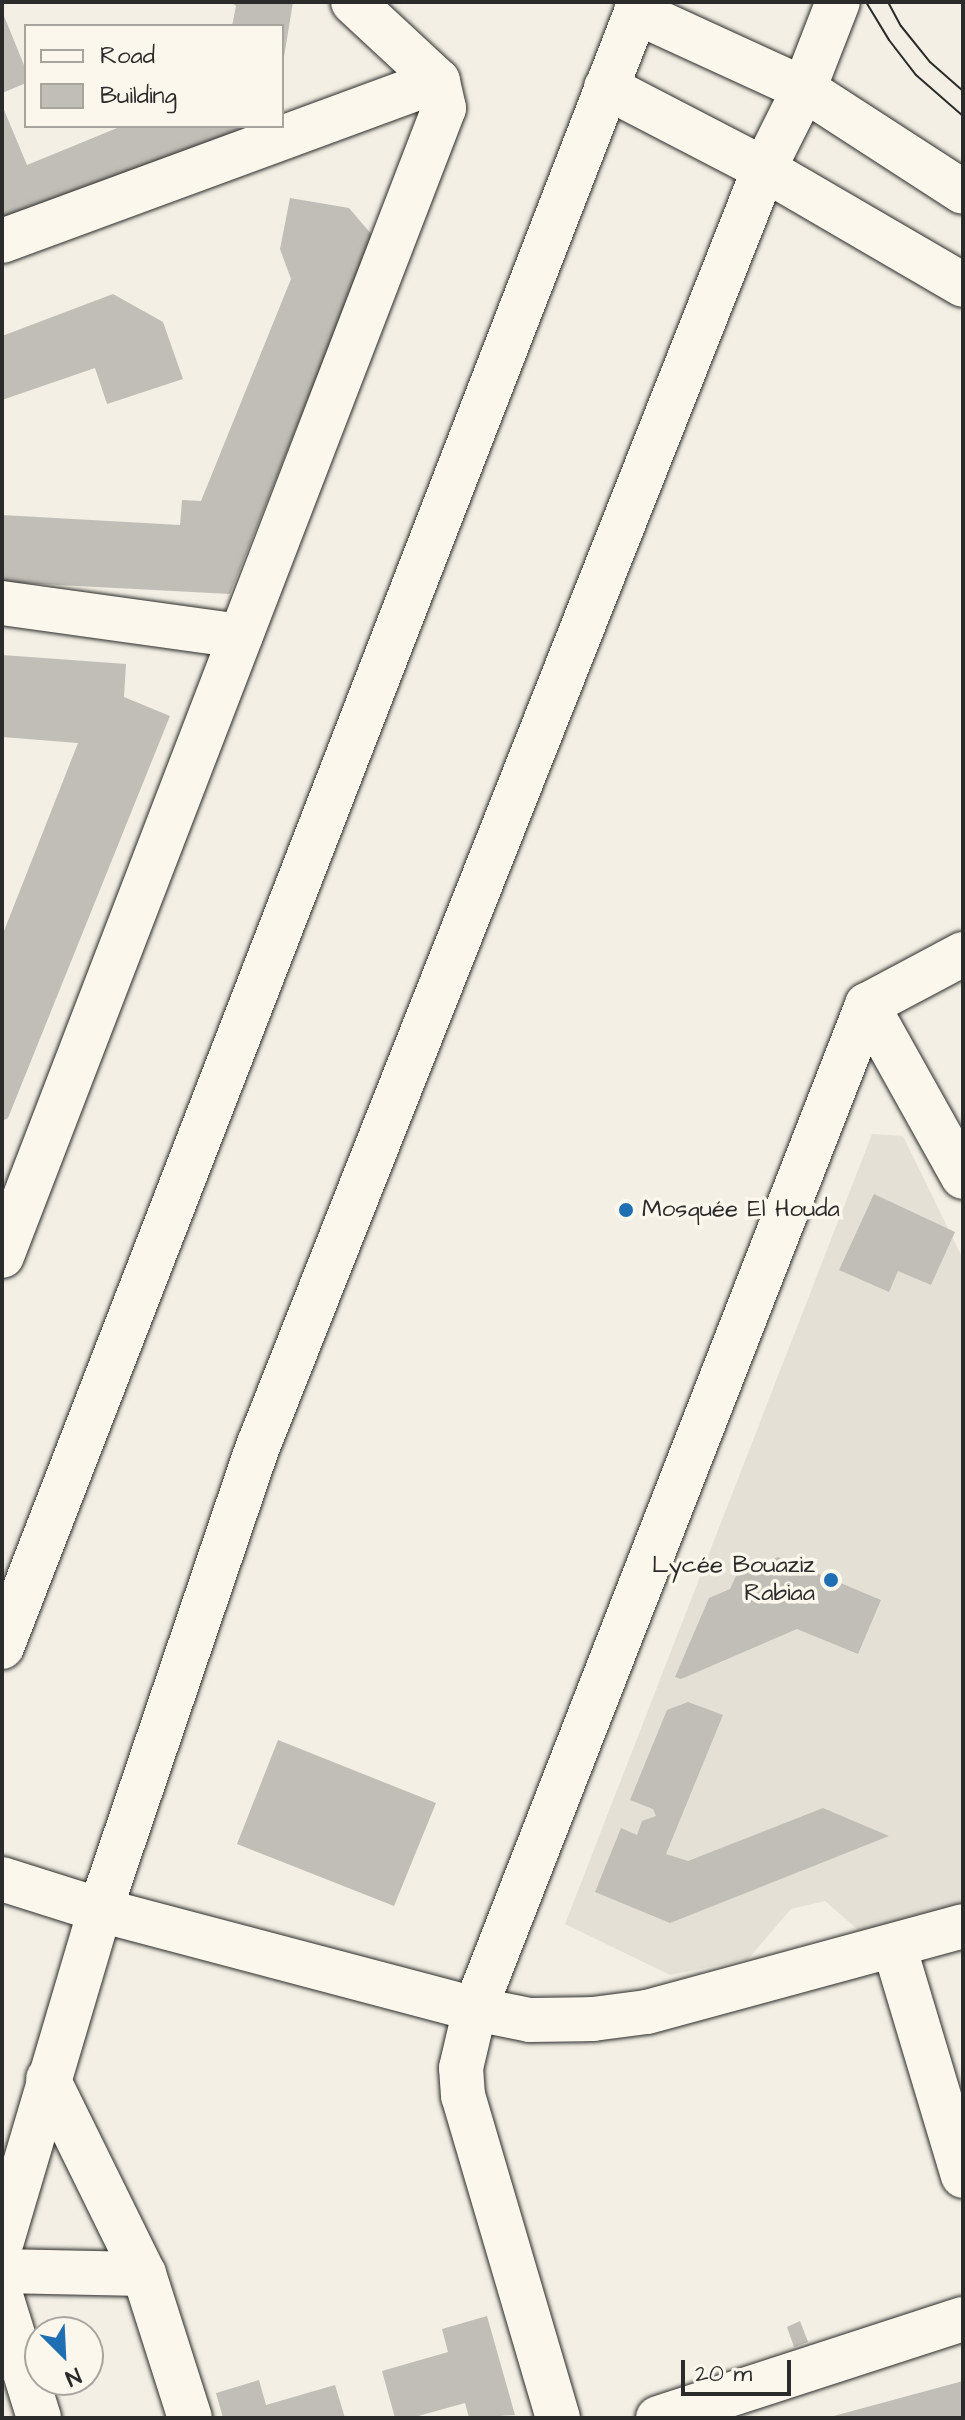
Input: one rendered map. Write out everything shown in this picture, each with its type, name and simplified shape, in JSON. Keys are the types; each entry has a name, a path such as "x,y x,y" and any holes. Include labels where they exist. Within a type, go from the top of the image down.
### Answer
{"street":[{"path":"7,1229 241,636 444,108 438,81 353,2"},
{"path":"2,2241 100,1910 259,1444 764,169 804,89 838,2"},
{"path":"2,1647 638,7 804,89 963,192"},
{"path":"2,241 438,81"},
{"path":"606,87 764,169 963,285"},
{"path":"2,603 241,636"},
{"path":"558,2418 469,2126 461,2068 475,2009 867,1005 963,954"},
{"path":"867,1005 963,1177"},
{"path":"2,1879 100,1910 475,2009 530,2020 593,2019 647,2012 963,1926"},
{"path":"894,1946 963,2176"},
{"path":"48,2079 144,2274 190,2418"},
{"path":"2,2271 144,2274"},
{"path":"2,2299 39,2418"},
{"path":"658,2418 753,2403 963,2319"}],"shaded area":[{"name":"Lycée Bouaziz Rabiaa","path":"872,1134 903,1136 963,1259 963,1906 865,1936 825,1901 791,1909 748,1959 670,1975 565,1924"}],"building":[{"path":"231,2 293,2 284,57 284,24 232,24 236,6"},
{"path":"2,11 24,65 24,84 2,93"},
{"path":"2,105 27,165 117,128 248,128 2,222"},
{"path":"290,198 349,208 373,236 230,594 2,582 2,515 180,525 182,500 201,501 291,279 280,249"},
{"path":"113,294 163,322 183,379 107,404 95,368 2,400 2,336"},
{"path":"2,655 126,664 124,697 170,716 8,1118 2,1121 2,936 78,743 2,737"},
{"path":"874,1194 955,1232 931,1285 898,1271 889,1292 839,1270"},
{"path":"778,1557 881,1600 858,1654 797,1629 681,1679 675,1677 709,1598 730,1589 736,1576"},
{"path":"688,1702 723,1715 666,1854 688,1861 823,1808 889,1836 670,1923 595,1892 621,1828 637,1835 642,1821 656,1816 653,1809 630,1800 667,1710"},
{"path":"278,1740 436,1803 394,1906 237,1844"},
{"path":"487,2316 515,2415 469,2418 465,2403 411,2418 395,2418 382,2371 448,2352 442,2329"},
{"path":"800,2321 808,2342 794,2347 787,2327"},
{"path":"259,2380 266,2405 335,2385 345,2418 223,2418 216,2393"},
{"path":"963,2381 963,2418 830,2417"}],"tram line":[{"path":"866,2 889,40 916,75 963,116"},
{"path":"888,2 901,26 930,62 963,91"}],"place":[{"name":"Mosquée El Houda","path":"626,1210"},
{"name":"Lycée Bouaziz Rabiaa","path":"831,1580"}]}
